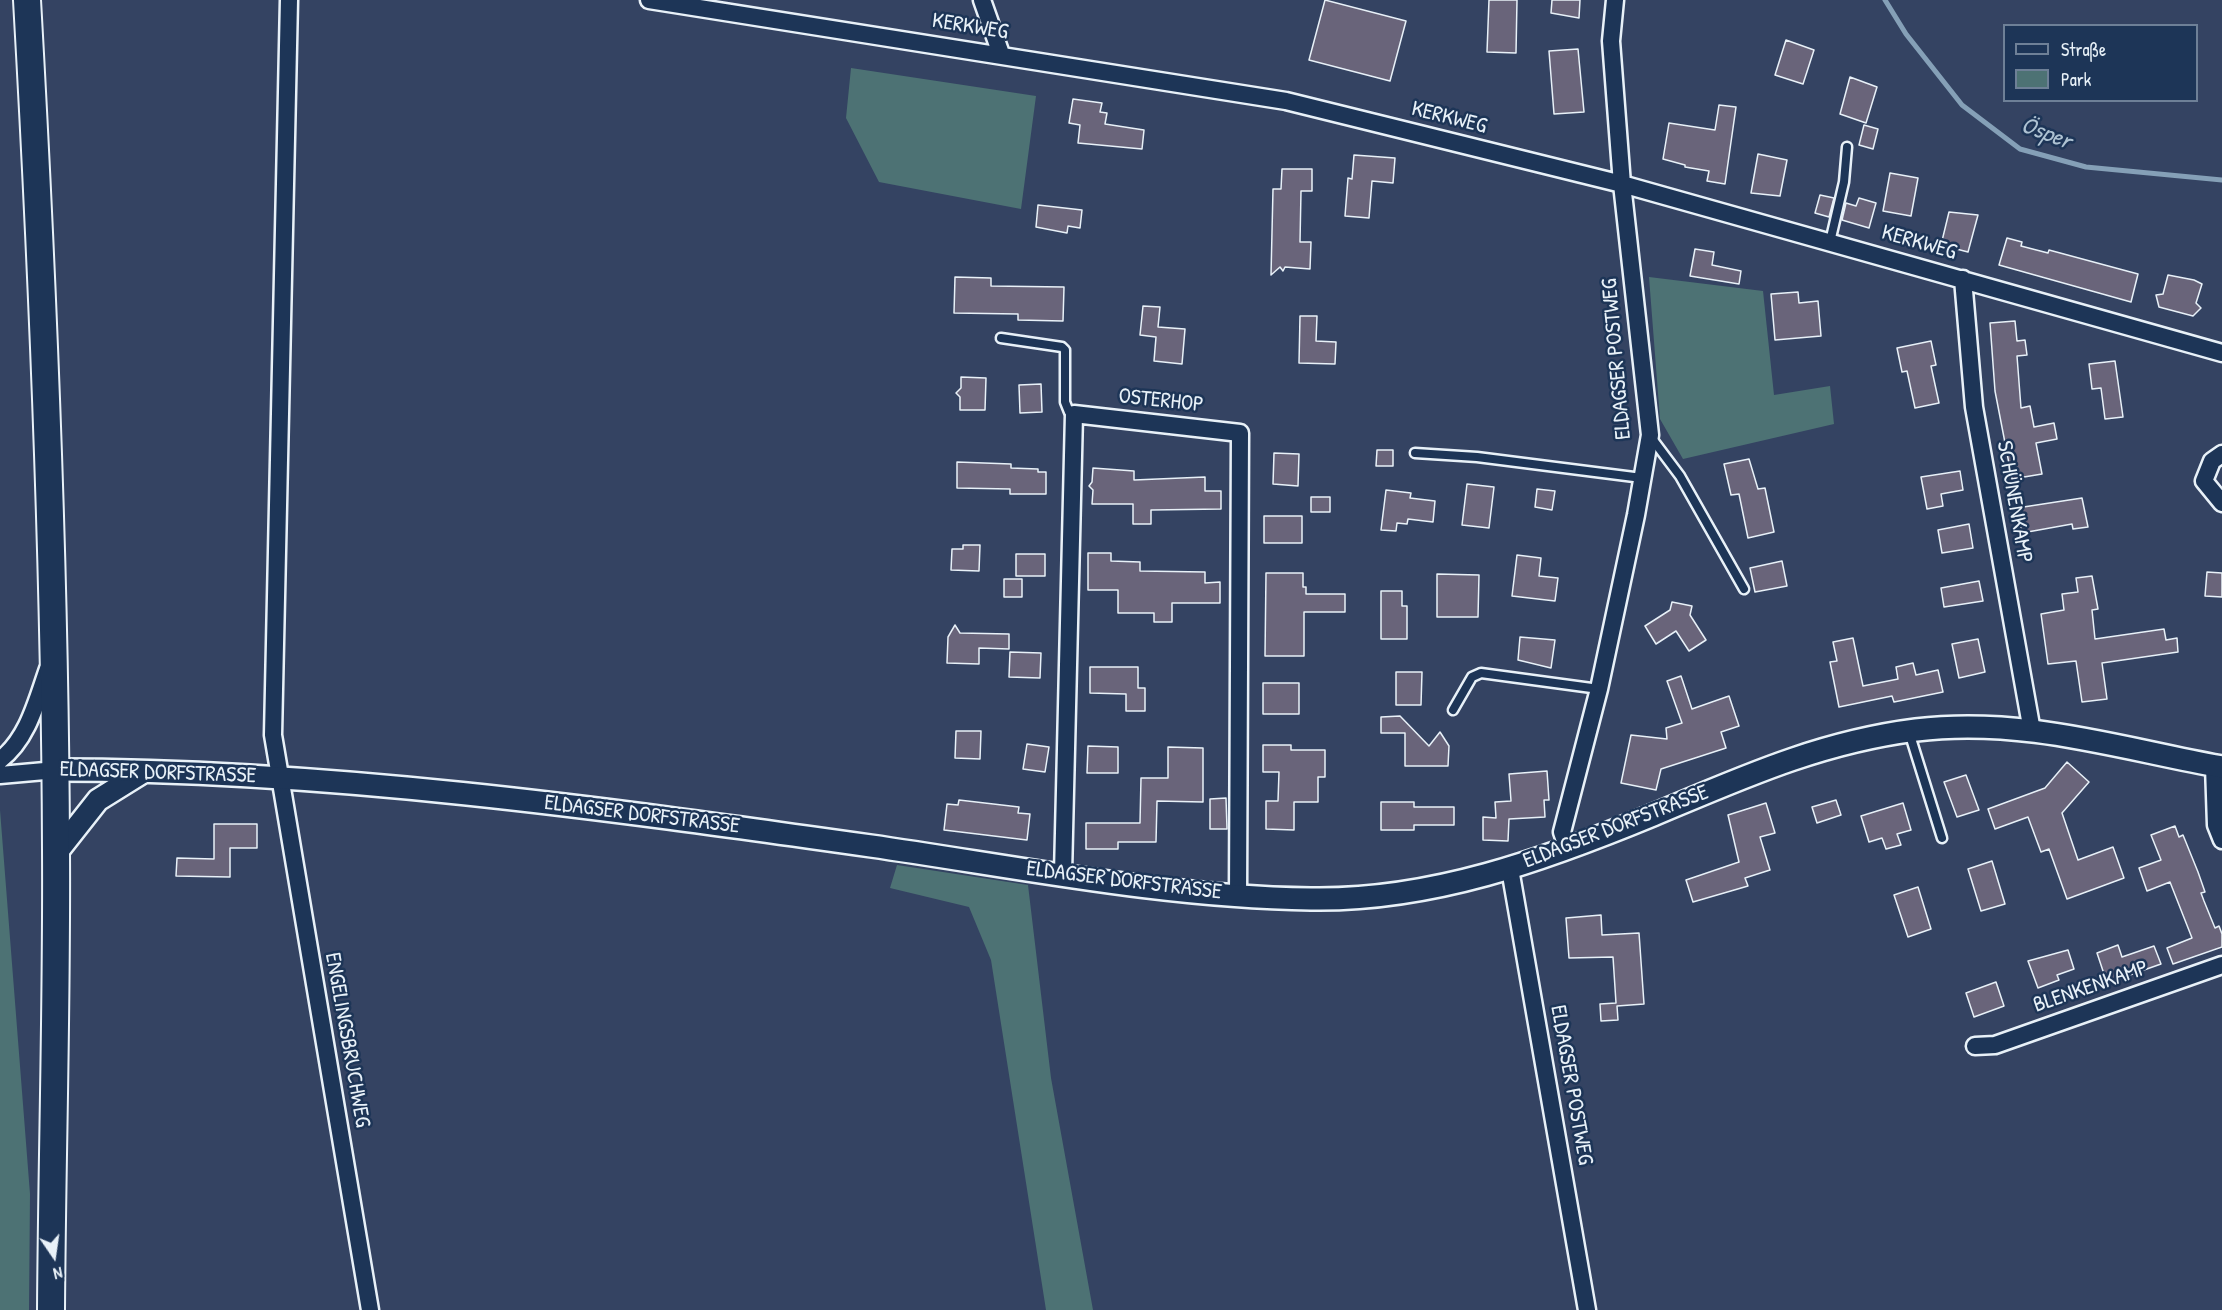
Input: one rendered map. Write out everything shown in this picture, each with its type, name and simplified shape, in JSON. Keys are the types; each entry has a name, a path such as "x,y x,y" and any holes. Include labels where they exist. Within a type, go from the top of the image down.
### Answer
{"main road":[{"path":"27,0 40,231 52,545 57,852 51,1310"}],"street":[{"name":"ENGELINGSBRUCHWEG","path":"289,0 273,735 370,1310"},
{"name":"KERKWEG","path":"648,0 1001,54 1286,101 1622,184 2222,353"},
{"path":"982,0 1001,54"},
{"name":"ELDAGSER POSTWEG","path":"1568,849 1562,832 1599,689 1650,435 1622,184 1611,41 1615,0"},
{"name":"SCHÜNENKAMP","path":"1963,279 1974,407 2032,731"},
{"path":"1063,874 1074,414"},
{"name":"OSTERHOP","path":"1074,414 1240,433 1238,896"},
{"path":"2222,454 2212,461 2204,481 2222,503"},
{"path":"0,760 8,754 28,724 53,657"},
{"name":"ELDAGSER DORFSTRASSE","path":"0,774 56,770 279,777 584,806 1141,886 1238,896 1315,899 1394,895 1510,869 1568,849 1772,764 1849,743 1909,731 1948,728 2032,731 2105,741 2218,766"},
{"path":"2218,766 2216,825 2222,840"},
{"path":"57,852 98,800 143,772"},
{"name":"ELDAGSER POSTWEG","path":"1510,869 1587,1310"},
{"name":"BLENKENKAMP","path":"1975,1046 1995,1045 2222,965"}],"lane":[{"path":"1830,242 1844,182 1847,147"},
{"path":"1001,338 1062,346 1065,350 1065,402 1069,412 1074,414"},
{"path":"1650,435 1680,476 1744,589"},
{"path":"1415,453 1476,457 1642,478"},
{"path":"1453,710 1472,677 1481,673 1599,689"},
{"path":"1909,731 1942,838"}],"green space":[{"path":"851,68 1036,96 1021,209 879,182 846,118"},
{"path":"1649,277 1763,291 1774,395 1830,386 1834,424 1683,459 1660,419"},
{"path":"0,810 30,1194 29,1310 0,1310"},
{"path":"897,865 1028,885 1051,1078 1093,1310 1046,1310 991,960 969,907 890,888"}],"building":[{"path":"1325,0 1406,21 1390,81 1309,60"},
{"path":"1489,0 1517,0 1516,53 1487,52"},
{"path":"1552,0 1580,0 1579,18 1551,13"},
{"path":"1786,40 1814,50 1803,84 1775,75"},
{"path":"1578,49 1584,112 1554,114 1549,51"},
{"path":"1850,77 1877,87 1866,123 1840,114"},
{"path":"1073,99 1102,103 1100,112 1107,113 1105,124 1144,130 1142,149 1078,143 1080,125 1069,123"},
{"path":"1719,105 1736,107 1725,184 1707,181 1709,171 1685,167 1685,165 1663,159 1669,123 1715,130"},
{"path":"1864,125 1878,129 1873,149 1859,145"},
{"path":"1758,154 1787,160 1780,196 1751,193"},
{"path":"1354,155 1395,158 1393,183 1372,181 1369,218 1345,216 1348,178 1352,179"},
{"path":"1282,169 1312,169 1312,191 1301,191 1300,242 1311,242 1310,269 1285,267 1283,271 1280,267 1271,275 1273,189 1281,189"},
{"path":"1890,173 1918,178 1911,216 1883,211"},
{"path":"1820,195 1834,198 1829,217 1815,213"},
{"path":"1859,198 1876,203 1869,228 1842,220 1846,203 1856,206"},
{"path":"1038,205 1082,210 1080,228 1068,226 1067,233 1036,227"},
{"path":"1949,212 1978,215 1968,252 1941,245"},
{"path":"2007,238 2022,242 2021,246 2048,253 2049,250 2138,274 2131,302 1999,265"},
{"path":"1695,249 1714,252 1712,265 1741,271 1739,284 1690,276"},
{"path":"2168,275 2194,280 2202,284 2196,303 2201,308 2193,316 2159,307 2156,295 2163,294"},
{"path":"955,277 991,278 991,286 1064,287 1063,321 1018,320 1018,314 954,313"},
{"path":"1798,292 1799,303 1818,301 1821,336 1775,340 1771,294"},
{"path":"1143,306 1160,307 1158,327 1185,329 1182,364 1154,361 1156,337 1140,335"},
{"path":"1300,316 1317,316 1316,341 1336,342 1335,364 1299,363"},
{"path":"2015,321 2017,341 2025,340 2027,355 2017,356 2021,408 2030,406 2034,427 2054,423 2057,439 2036,443 2042,474 2012,479 1995,391 1990,323"},
{"path":"1931,341 1936,365 1931,366 1939,403 1915,408 1907,371 1902,372 1897,348"},
{"path":"2115,361 2123,417 2105,419 2101,388 2092,389 2089,364"},
{"path":"961,377 986,378 985,410 960,410 960,397 956,393 961,388"},
{"path":"1041,384 1042,412 1020,413 1019,385"},
{"path":"1377,450 1393,450 1393,466 1376,466"},
{"path":"1274,453 1299,454 1298,486 1273,484"},
{"path":"1749,459 1758,489 1765,488 1774,532 1748,538 1739,494 1731,495 1724,464"},
{"path":"957,462 1011,464 1011,468 1038,469 1038,472 1046,472 1046,494 1010,494 1010,489 957,488"},
{"path":"1093,468 1134,471 1134,480 1205,477 1205,491 1221,491 1221,509 1151,510 1151,524 1133,524 1133,504 1092,504 1093,490 1089,486 1092,482"},
{"path":"1960,471 1963,490 1941,494 1943,506 1927,509 1921,477"},
{"path":"1467,484 1494,487 1489,528 1462,525"},
{"path":"1537,489 1555,491 1552,510 1535,507"},
{"path":"1386,490 1411,493 1410,498 1435,501 1433,522 1408,519 1407,524 1397,523 1396,531 1381,530"},
{"path":"1311,497 1330,497 1330,512 1311,512"},
{"path":"2082,498 2088,527 2073,529 2072,524 2022,533 2017,508"},
{"path":"1264,516 1302,516 1302,543 1264,543"},
{"path":"1969,524 1973,548 1942,553 1938,530"},
{"path":"963,545 980,545 979,571 951,570 952,549 963,549"},
{"path":"1088,553 1111,553 1111,561 1140,562 1140,571 1205,572 1205,583 1220,582 1220,603 1172,603 1172,622 1154,622 1154,613 1118,613 1118,590 1088,590"},
{"path":"1016,554 1045,554 1045,576 1016,576"},
{"path":"1517,555 1541,558 1539,576 1558,578 1555,601 1512,596"},
{"path":"1782,561 1787,586 1755,592 1750,568"},
{"path":"2207,572 2222,573 2222,597 2205,596"},
{"path":"1266,573 1303,573 1303,587 1306,587 1306,594 1345,594 1345,612 1304,612 1304,656 1265,656"},
{"path":"1437,574 1479,575 1478,617 1437,617"},
{"path":"2092,576 2098,609 2092,610 2095,639 2164,629 2166,640 2177,638 2178,652 2102,663 2107,699 2082,702 2076,661 2048,664 2041,614 2064,610 2062,594 2078,592 2076,578"},
{"path":"1004,579 1022,579 1022,597 1004,597"},
{"path":"1979,581 1983,601 1944,607 1941,588"},
{"path":"1381,591 1402,591 1402,606 1407,606 1407,639 1381,639"},
{"path":"1672,602 1692,606 1690,615 1706,640 1689,651 1676,631 1656,644 1645,626 1670,610"},
{"path":"955,625 960,633 1009,634 1009,649 979,648 979,664 947,663 948,637"},
{"path":"1520,637 1555,640 1551,668 1518,660"},
{"path":"1853,638 1863,686 1898,679 1896,667 1913,663 1916,675 1938,670 1943,692 1894,702 1892,696 1839,707 1830,662 1837,661 1833,642"},
{"path":"1978,639 1985,672 1959,678 1952,644"},
{"path":"1010,652 1041,653 1040,678 1009,677"},
{"path":"1090,667 1138,667 1138,688 1145,688 1145,711 1126,711 1126,694 1090,693"},
{"path":"1396,672 1422,672 1421,705 1396,705"},
{"path":"1681,676 1692,709 1729,696 1739,726 1721,732 1726,748 1661,769 1656,790 1621,783 1631,735 1667,739 1666,728 1682,723 1667,681"},
{"path":"1263,683 1299,683 1299,714 1263,714"},
{"path":"1400,716 1429,746 1440,732 1449,746 1448,766 1405,766 1405,733 1381,733 1381,717"},
{"path":"956,731 981,731 980,759 955,758"},
{"path":"1027,744 1049,747 1045,772 1023,769"},
{"path":"1263,745 1291,745 1291,750 1325,750 1325,777 1318,777 1318,802 1294,802 1294,830 1266,829 1266,801 1278,801 1279,772 1263,772"},
{"path":"1088,746 1118,747 1118,773 1087,773"},
{"path":"1168,747 1203,748 1203,802 1157,801 1156,842 1118,842 1118,849 1086,849 1086,823 1140,823 1141,778 1168,778"},
{"path":"2067,762 2089,782 2062,813 2078,860 2113,847 2124,878 2067,899 2049,849 2041,852 2028,817 1995,829 1988,809 2045,788"},
{"path":"1547,771 1549,800 1544,800 1545,817 1509,819 1508,841 1483,840 1483,817 1496,818 1495,802 1511,801 1509,774"},
{"path":"1966,775 1979,810 1957,817 1944,782"},
{"path":"1226,798 1227,829 1210,829 1210,799"},
{"path":"959,800 1019,807 1018,813 1030,814 1027,840 944,830 947,804 958,805"},
{"path":"1836,800 1841,815 1817,823 1812,807"},
{"path":"1381,802 1414,802 1414,807 1454,807 1454,825 1414,825 1414,830 1381,830"},
{"path":"1766,803 1775,833 1760,837 1770,870 1745,878 1748,886 1693,902 1686,880 1739,862 1728,815"},
{"path":"1903,803 1911,830 1897,834 1901,845 1886,849 1882,838 1869,842 1861,816"},
{"path":"214,824 257,824 257,848 230,848 230,877 176,876 177,858 214,859"},
{"path":"2175,826 2179,837 2183,835 2198,872 2205,892 2201,893 2215,928 2219,926 2222,934 2222,947 2173,964 2167,948 2192,938 2170,882 2147,891 2139,868 2161,860 2151,835"},
{"path":"1992,861 2005,904 1981,911 1968,869"},
{"path":"1918,887 1931,929 1908,937 1894,895"},
{"path":"1601,915 1602,935 1639,933 1644,1004 1617,1006 1618,1020 1601,1021 1600,1004 1616,1003 1613,957 1569,958 1566,918"},
{"path":"2118,945 2122,957 2154,946 2161,964 2107,983 2097,953"},
{"path":"2068,950 2074,969 2057,975 2059,980 2038,988 2028,961"},
{"path":"1996,982 2004,1006 1974,1017 1966,993"}],"waterway":[{"name":"Ösper","path":"1885,0 1906,34 1962,105 2020,149 2086,167 2222,180"}]}
